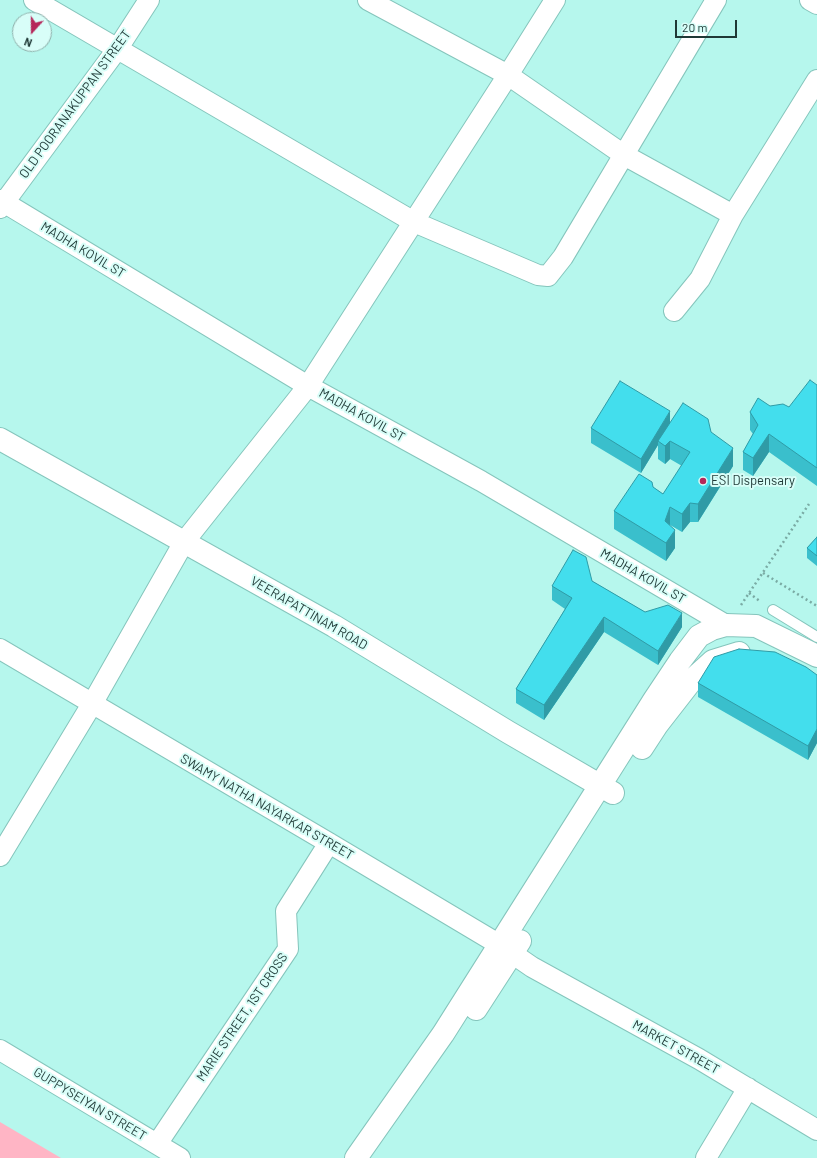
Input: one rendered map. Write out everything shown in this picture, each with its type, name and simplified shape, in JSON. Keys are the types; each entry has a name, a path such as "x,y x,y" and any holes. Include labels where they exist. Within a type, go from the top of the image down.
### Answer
{"street":[{"path":"34,0 414,222 538,275 548,276 563,257 716,0"},
{"name":"OLD POORANAKUPPAN STREET","path":"1,204 118,48 149,0"},
{"path":"368,0 508,75 624,155 733,215"},
{"path":"3,845 92,704 184,542 308,386 555,0"},
{"path":"810,0 817,4"},
{"path":"674,311 700,279 733,215 817,80"},
{"name":"MADHA KOVIL ST","path":"1,204 308,386 481,482 726,625"},
{"name":"VEERAPATTINAM ROAD","path":"0,439 334,626 508,732 607,790"},
{"path":"374,1158 607,790 680,661 699,636 712,629 726,625 756,626 817,656"},
{"name":"SWAMY NATHA NAYARKAR STREET","path":"0,649 329,843 506,949 532,967"},
{"path":"607,790 692,680 713,661 743,652 757,656"},
{"name":"MARIE STREET, 1ST CROSS","path":"157,1144 288,950 286,911 329,843"},
{"path":"356,1158 443,1034 506,949"},
{"name":"MARKET STREET","path":"532,967 699,1059 817,1130"},
{"name":"GUPPYSEIYAN STREET","path":"0,1050 180,1158"},
{"path":"706,1158 748,1088"}],"lane":[{"path":"773,610 817,637"}],"path":[{"path":"726,625 809,504"},
{"path":"763,573 817,606"}],"shaded area":[{"path":"0,1122 61,1158 0,1158"}],"building":[{"path":"810,380 817,385 817,468 769,434 753,458 743,452 758,425 750,412 758,398 770,406 783,404 789,407"},
{"path":"620,381 670,411 641,459 591,428"},
{"path":"683,403 708,419 711,432 733,448 698,504 690,503 682,514 670,507 665,521 675,530 666,543 614,511 639,474 652,482 653,487 663,494 690,452 670,441 665,446 658,441"},
{"path":"817,537 817,556 807,548"},
{"path":"573,550 586,557 592,581 645,612 668,605 682,613 658,651 604,617 544,705 516,689 572,598 552,586"},
{"path":"739,649 775,652 806,667 817,675 817,729 808,746 698,683 714,657"}],"place":[{"name":"ESI Dispensary","path":"703,481"}]}
